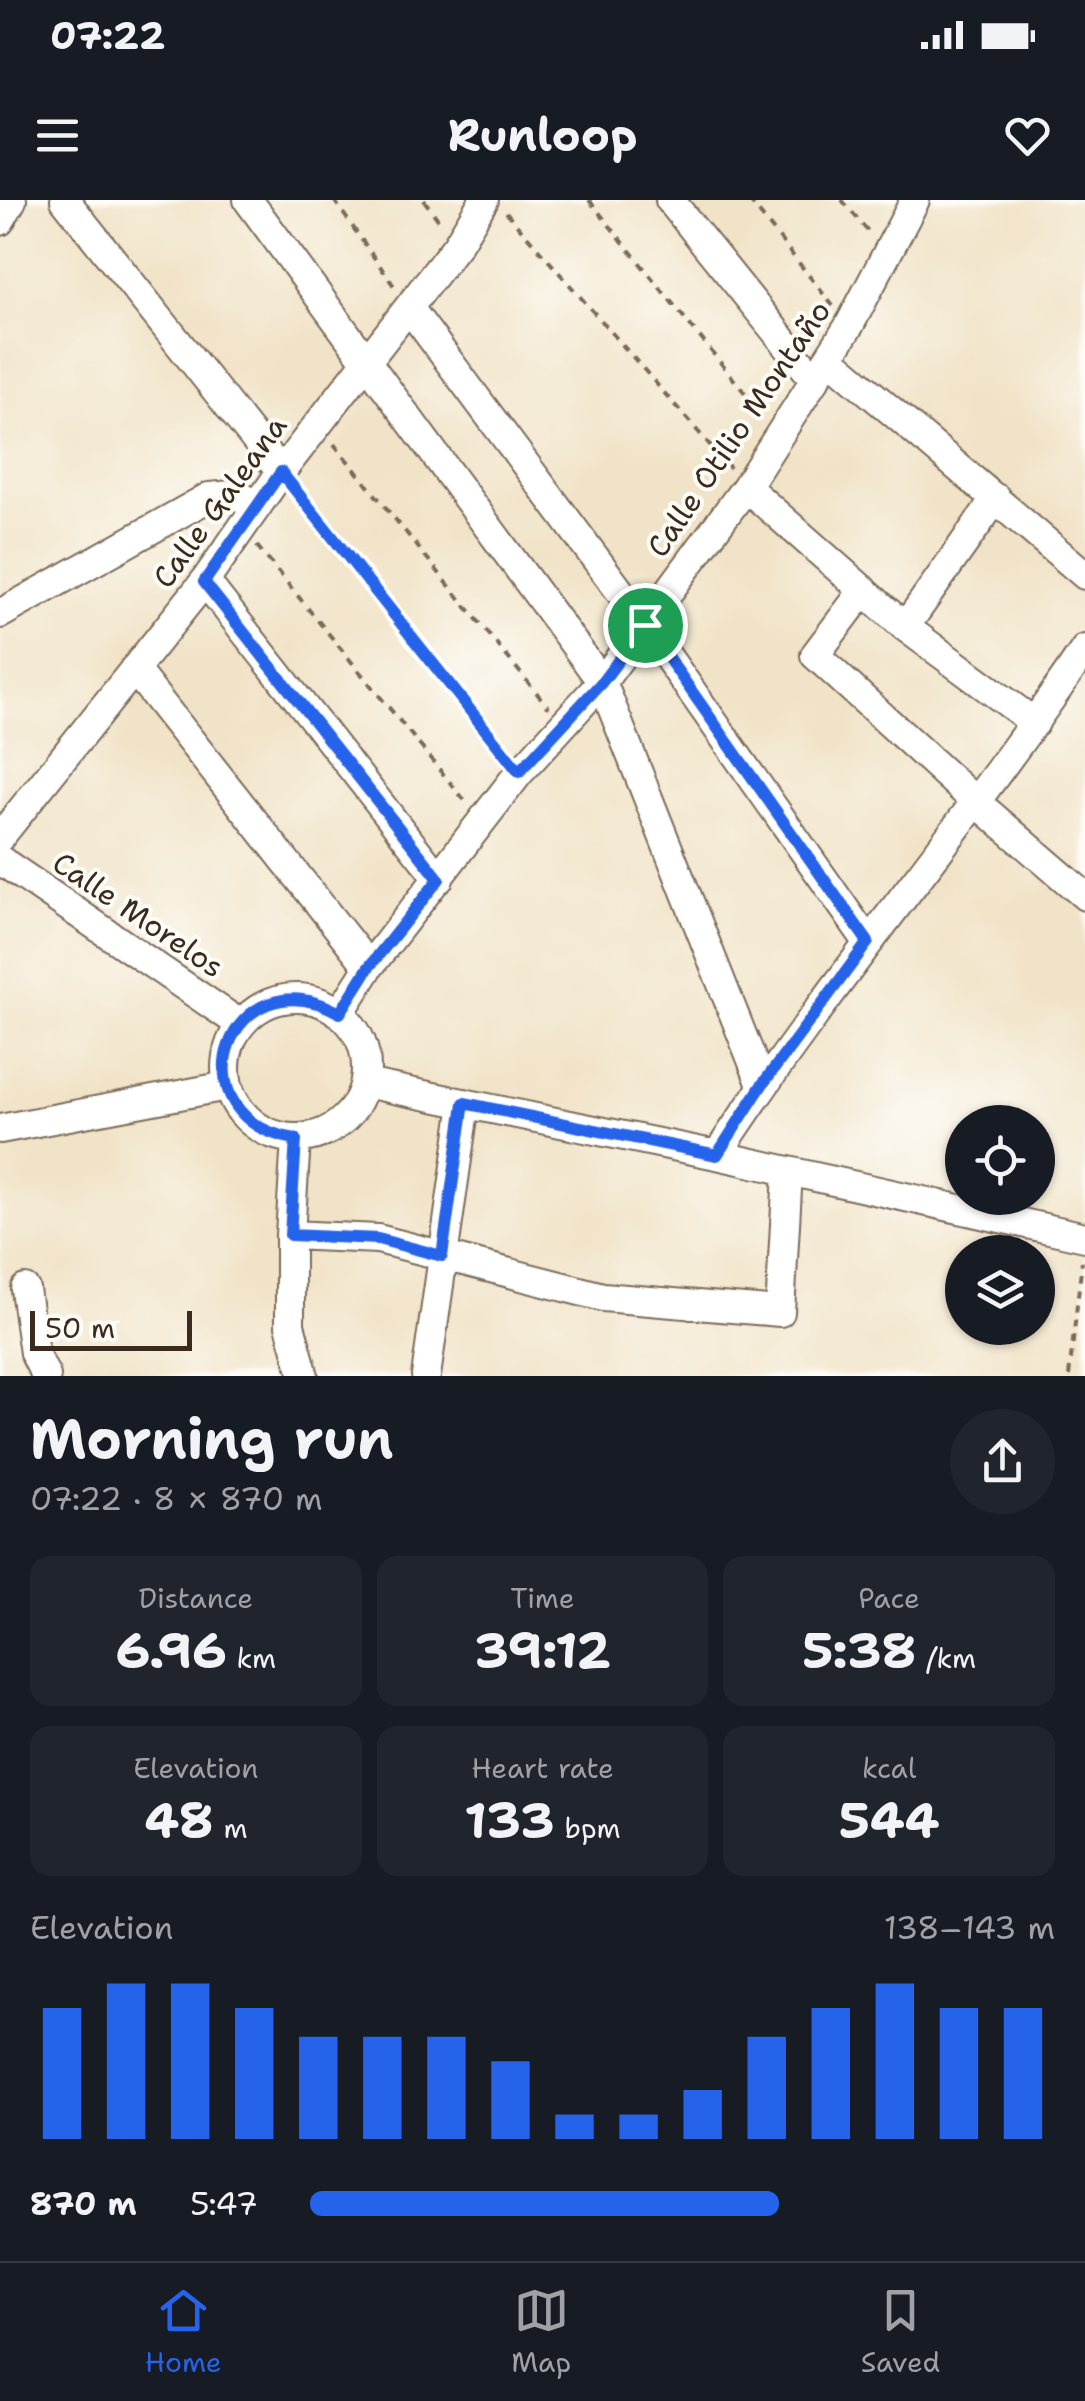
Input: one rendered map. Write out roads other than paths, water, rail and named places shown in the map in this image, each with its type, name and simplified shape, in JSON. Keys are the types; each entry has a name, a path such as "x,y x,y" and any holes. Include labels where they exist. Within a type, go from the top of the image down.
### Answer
{"street":[{"path":"0,220 12,200"},
{"path":"66,200 281,472"},
{"path":"248,200 602,682 762,1085"},
{"name":"Calle Galeana","path":"0,837 204,582 258,502 457,245 484,200"},
{"path":"670,200 822,369 996,498 1085,575"},
{"name":"Calle Otilio Montaño","path":"340,1013 369,967 519,772 602,682 746,487 849,326 915,200"},
{"path":"410,309 645,625 868,942"},
{"path":"746,487 905,626 1035,724"},
{"path":"0,614 209,497 234,495 258,502"},
{"path":"905,626 996,498"},
{"path":"204,582 439,879"},
{"path":"864,590 815,655 1085,896"},
{"path":"717,1155 762,1085 1035,724 1085,648"},
{"path":"134,669 369,967"},
{"name":"Calle Morelos","path":"0,860 240,1024"},
{"path":"299,998 320,1002 340,1013 363,1044 365,1084 356,1106 340,1123 320,1135 296,1139 273,1136 252,1125 236,1108 224,1064 229,1043 240,1024 256,1010 277,1000 299,998"},
{"path":"365,1084 717,1155 1085,1236"},
{"path":"0,1129 227,1086"},
{"path":"426,1376 464,1103"},
{"path":"296,1139 290,1324 304,1376"},
{"path":"290,1235 378,1239 603,1297 780,1312 788,1172"},
{"path":"25,1289 34,1353 46,1376"}]}
